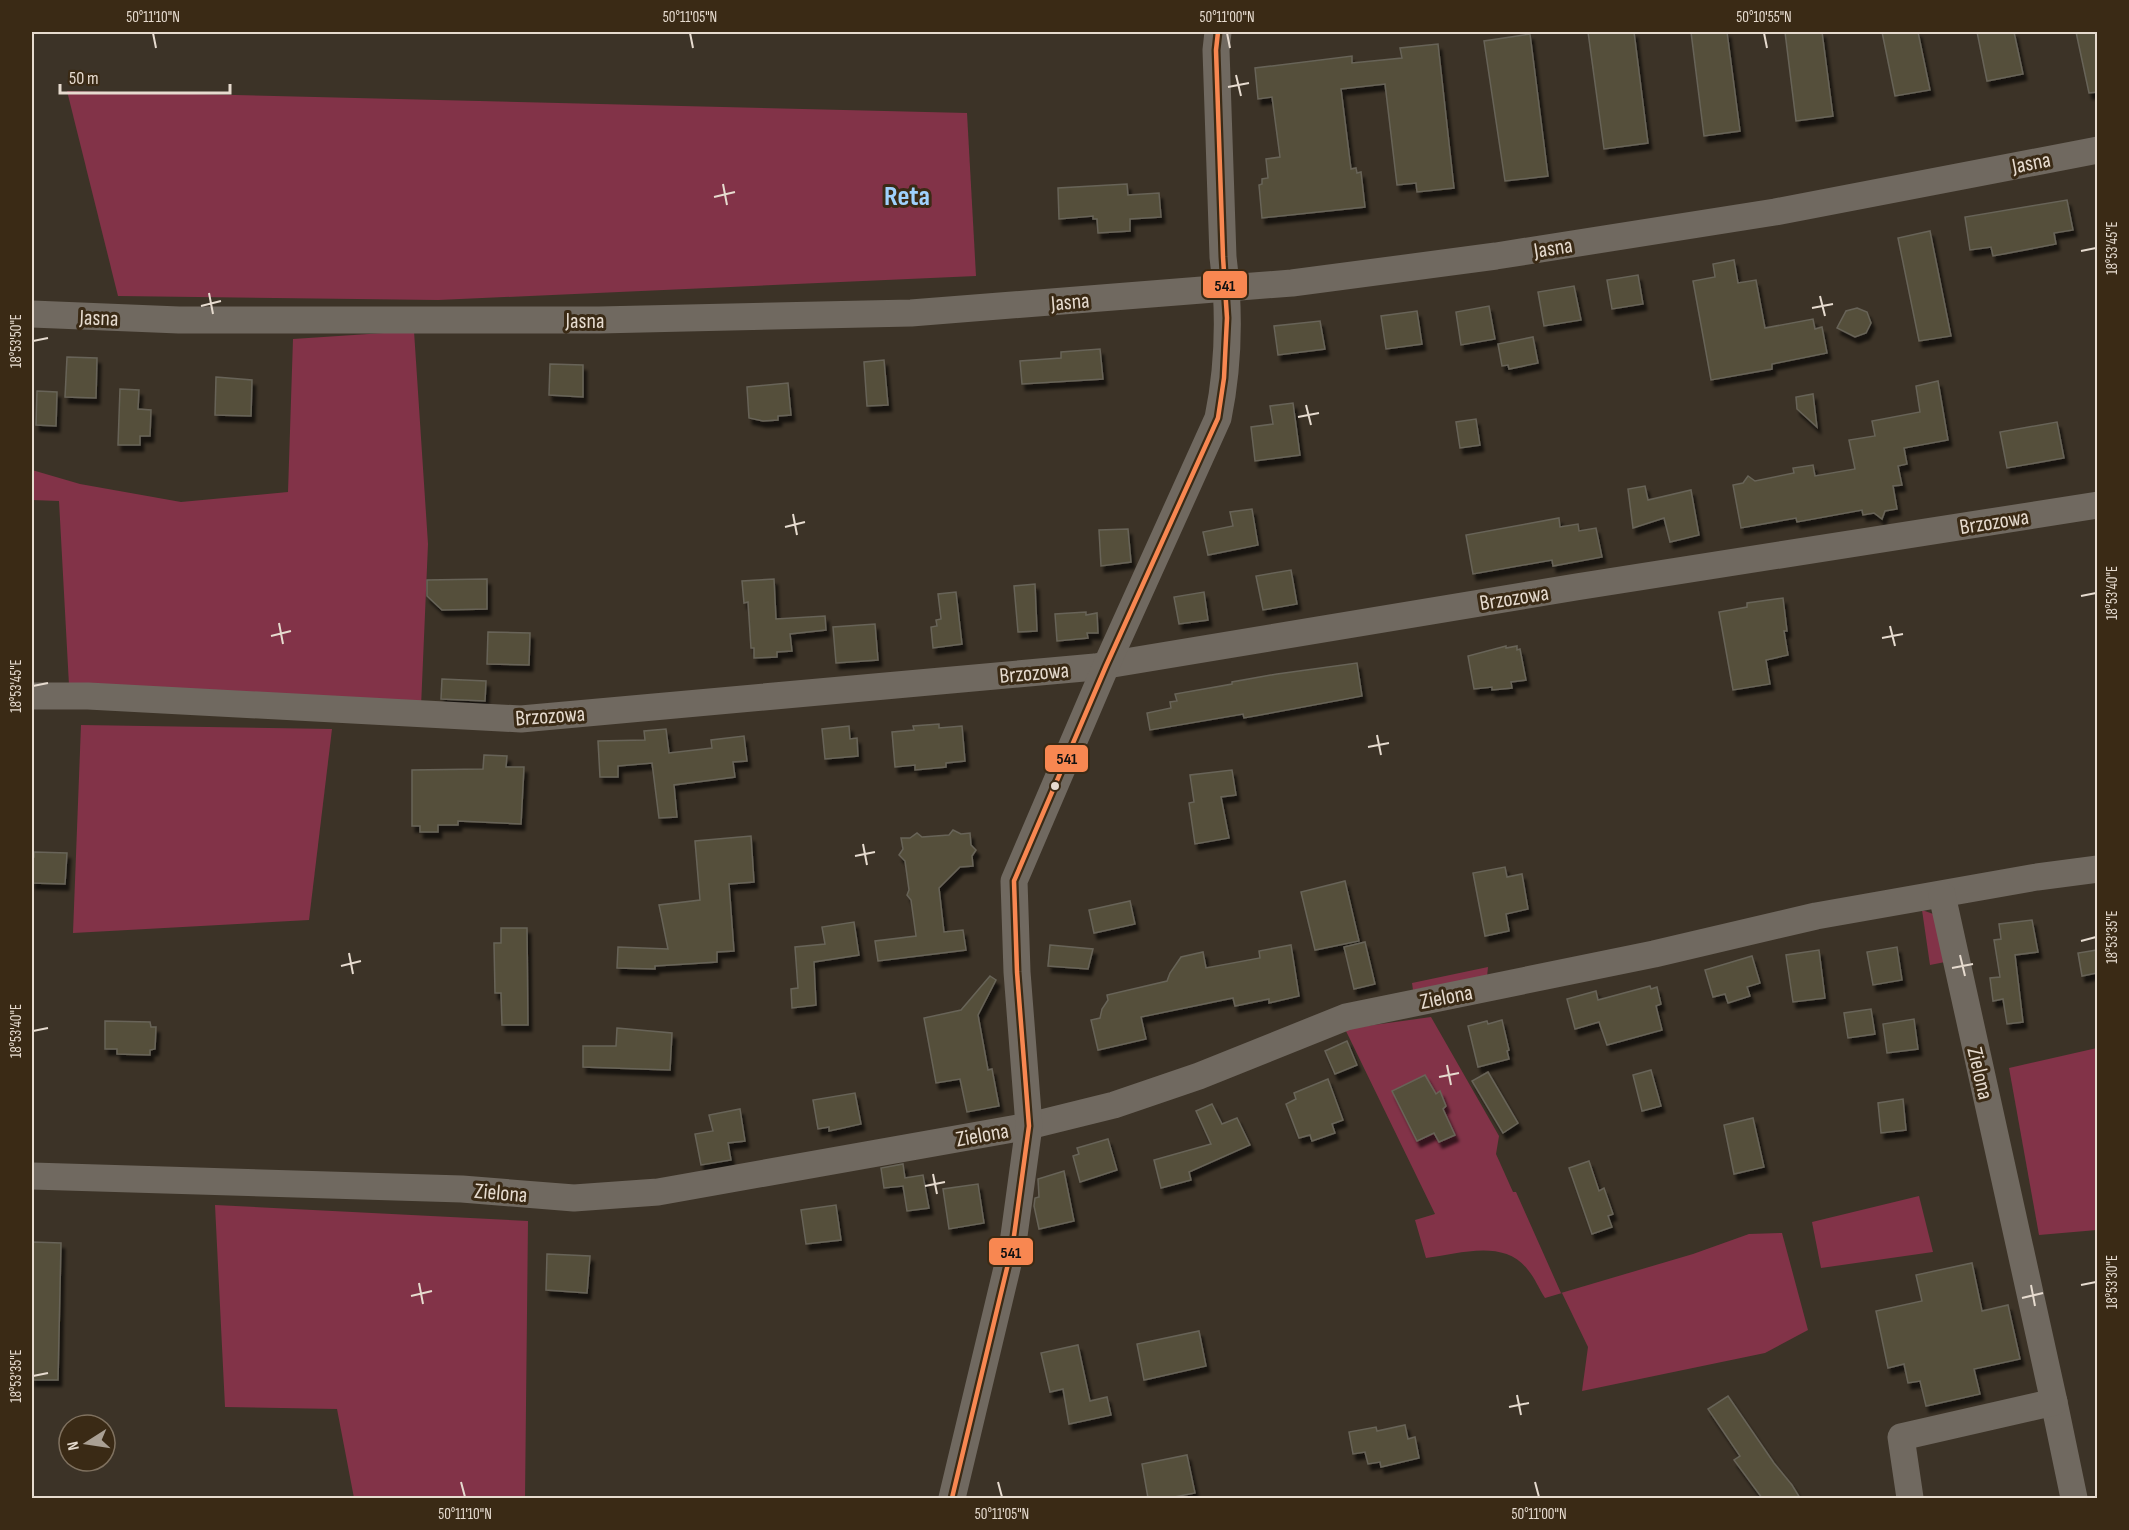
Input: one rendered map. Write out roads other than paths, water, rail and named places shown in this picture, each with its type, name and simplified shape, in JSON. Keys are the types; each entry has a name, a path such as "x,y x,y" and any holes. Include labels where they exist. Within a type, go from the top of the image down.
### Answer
{"street":[{"path":"952,1498 1013,1243 1029,1126 1017,972 1014,882 1106,666 1218,418 1224,386 1228,349 1227,288 1223,257 1216,50 1218,32"},
{"name":"Jasna","path":"32,314 179,320 635,319 911,313 1292,283 1496,256 1775,212 2097,150"},
{"name":"Brzozowa","path":"32,696 88,696 521,719 1106,666 1576,587 2097,505"},
{"name":"Zielona","path":"32,1176 462,1189 574,1198 658,1192 1029,1126 1114,1105 1199,1076 1346,1017 1654,954 1816,916 2037,877 2097,870"},
{"name":"Zielona","path":"1941,895 2074,1498"},
{"path":"1910,1498 1900,1437 2054,1402"}],"district":[{"name":"Reta","path":"907,195"}]}
